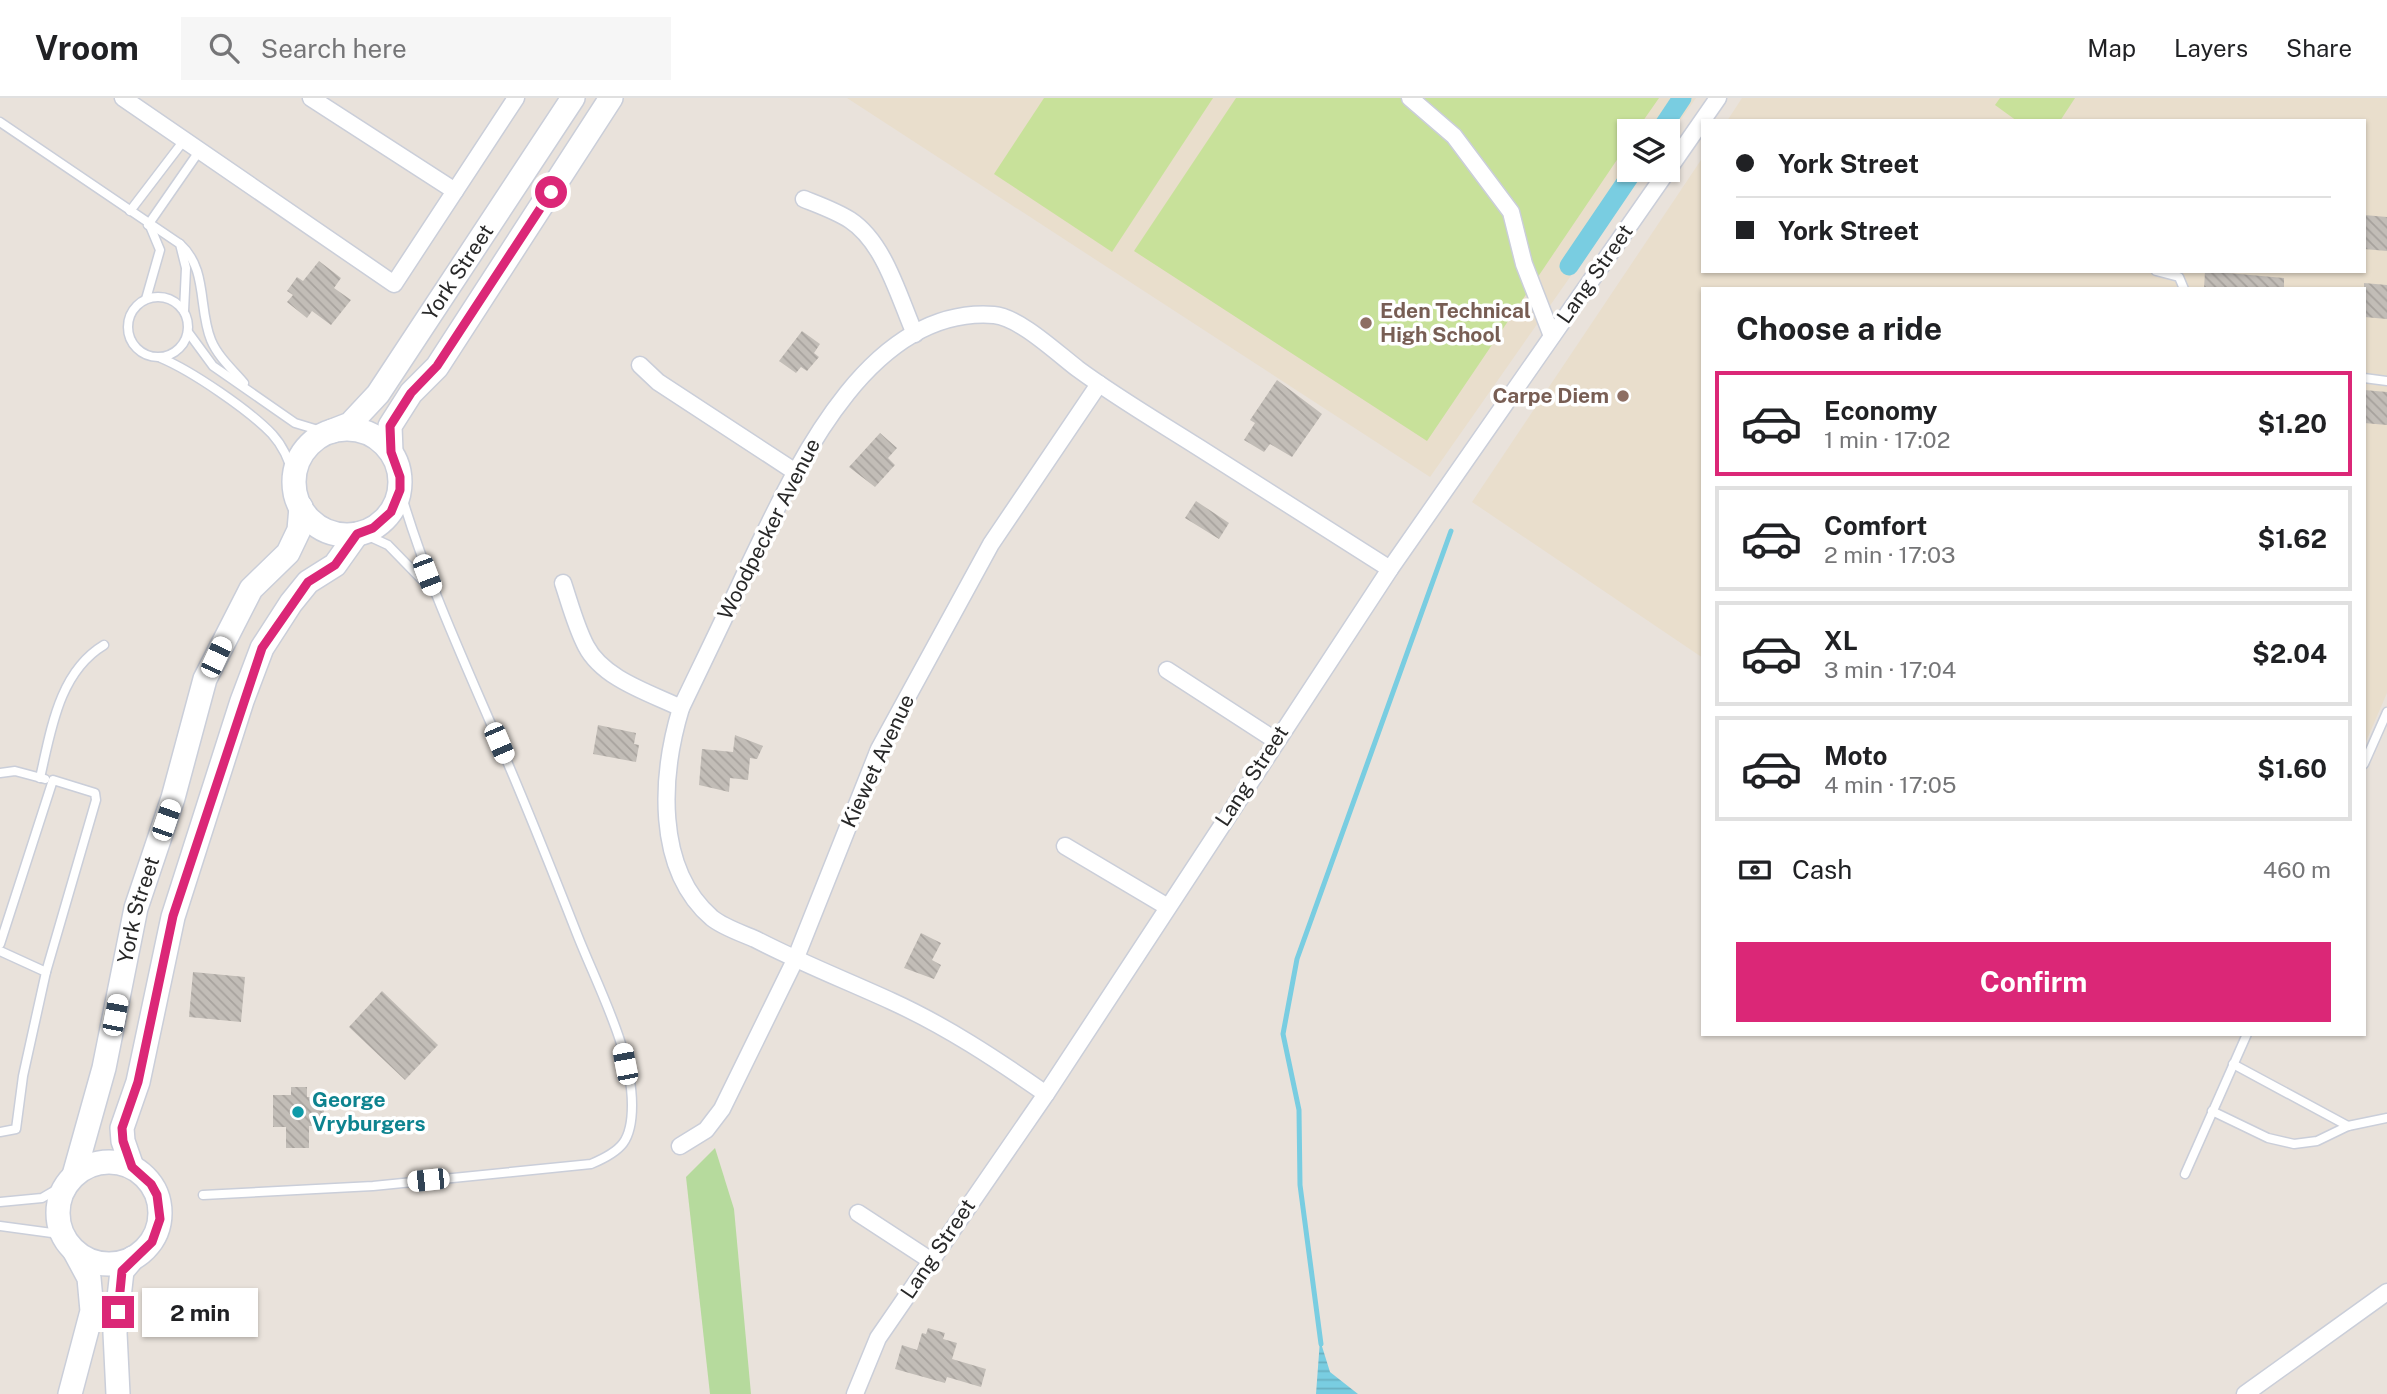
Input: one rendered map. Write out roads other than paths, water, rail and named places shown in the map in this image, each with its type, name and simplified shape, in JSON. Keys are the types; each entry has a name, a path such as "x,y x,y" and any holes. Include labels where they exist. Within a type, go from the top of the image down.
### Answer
{"main road":[{"name":"York Street","path":"70,1394 92,1311 89,1278 58,1220 58,1208 70,1180 104,1068 136,908 173,798 205,679 251,589 288,553 299,530 300,507 294,478 301,455 317,438 350,424 378,394 573,98"},
{"name":"York Street","path":"118,1394 115,1333 122,1271 152,1242 160,1219 160,1206 151,1184 132,1167 123,1141 122,1128 138,1082 173,916 242,701 262,648 308,582 335,565 359,533 383,521 391,512 400,490 400,477 391,452 390,426 411,393 445,355 611,98"},
{"path":"330,432 365,432 391,452"},
{"path":"300,507 324,530 359,533"},
{"path":"70,1180 96,1163 121,1163 132,1167"},
{"path":"71,1247 85,1259 109,1265 133,1258"}],"street":[{"path":"123,98 394,284 455,191 509,100"},
{"path":"311,98 455,191"},
{"path":"1410,98 1454,136 1511,212 1524,264 1552,336"},
{"name":"Lang Street","path":"1703,119 1717,98"},
{"name":"Lang Street","path":"1680,152 1701,122"},
{"name":"Lang Street","path":"855,1394 878,1338 1046,1094 1166,906 1390,569 1660,182"},
{"path":"804,199 850,220 863,232 885,266 915,334"},
{"name":"Woodpecker Avenue","path":"1046,1094 989,1054 893,1002 795,960 713,919 689,891 675,866 668,810 668,771 671,742 681,708 794,471 829,417 859,378 882,357 915,334 939,322 996,315 1019,325 1099,384 1390,569"},
{"path":"640,365 659,382 794,471"},
{"name":"Kiewet Avenue","path":"680,1146 706,1130 722,1109 795,960 878,749 991,544 1099,384"},
{"path":"563,583 586,646 597,662 612,674 681,708"},
{"path":"1167,670 1275,740"},
{"path":"1065,846 1166,906"},
{"path":"858,1213 930,1260"},
{"path":"2245,1394 2387,1292"}],"lane":[{"path":"0,122 191,254 198,272 211,339 219,354 253,393"},
{"path":"130,211 185,139"},
{"path":"149,225 200,150"},
{"path":"149,225 160,250 146,299 131,312 127,330 135,348 142,354 186,368 272,434 289,461 294,478"},
{"path":"180,244 186,268 184,312 188,332 213,366 295,423 330,432"},
{"path":"2165,273 2179,276 2183,287"},
{"path":"146,299 167,299 184,312"},
{"path":"161,358 178,350 188,332"},
{"path":"2366,378 2387,381"},
{"path":"203,1195 373,1186 591,1164 613,1155 623,1146 630,1130 632,1103 621,1044 533,820 434,592 400,490"},
{"path":"359,533 388,545 434,592"},
{"path":"40,778 57,708 86,656 104,645"},
{"path":"2366,759 2387,712"},
{"path":"0,773 15,771 87,788 95,793 96,800 46,972 23,1076 16,1129 0,1132"},
{"path":"0,944 53,780"},
{"path":"0,950 46,972"},
{"path":"2185,1174 2246,1036"},
{"path":"2233,1064 2348,1126"},
{"path":"2212,1111 2268,1138 2294,1144 2317,1141 2348,1126 2387,1118"},
{"path":"0,1202 41,1198 70,1180"},
{"path":"0,1226 52,1233 71,1247"}],"water":[{"path":"1320,1340 1330,1372 1358,1394 1316,1394"}],"waterway":[{"path":"1668,119 1682,98"},
{"path":"1569,266 1626,182"},
{"path":"1321,1344 1300,1185 1299,1110 1283,1034 1297,959 1451,531"}],"place":[{"name":"Eden Technical High School","path":"1366,323"},
{"name":"Carpe Diem","path":"1623,396"},
{"name":"George Vryburgers","path":"298,1112"}]}
